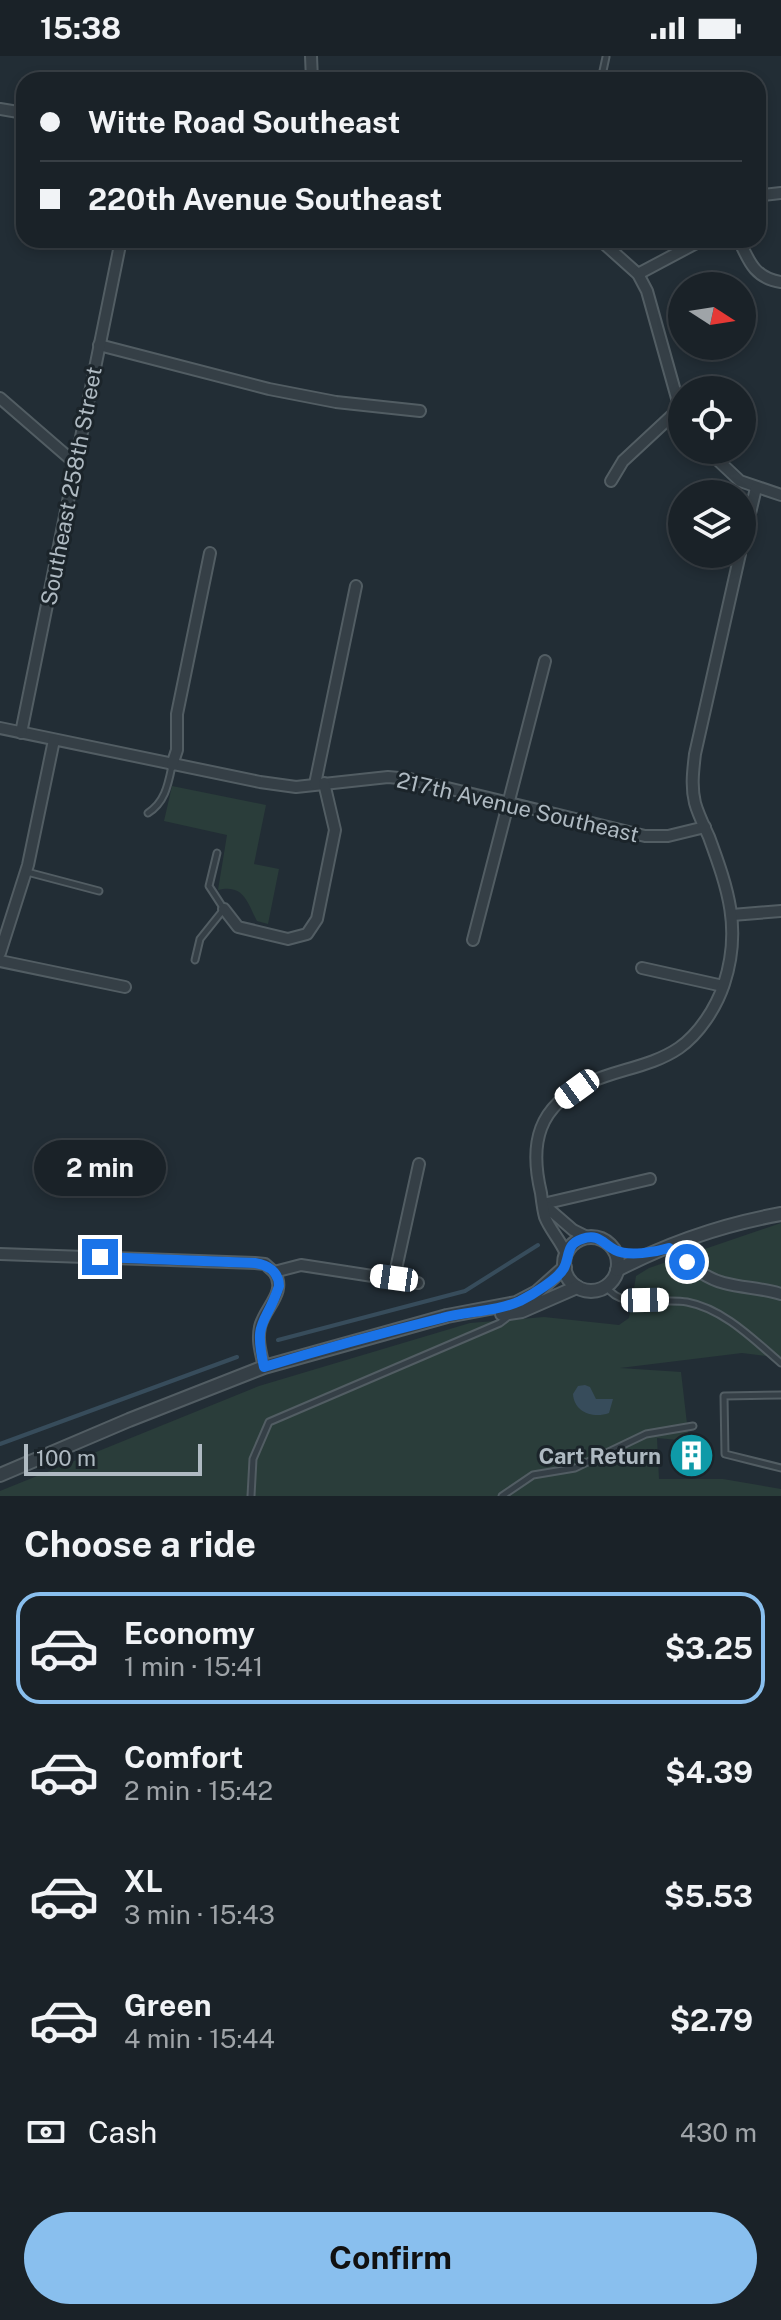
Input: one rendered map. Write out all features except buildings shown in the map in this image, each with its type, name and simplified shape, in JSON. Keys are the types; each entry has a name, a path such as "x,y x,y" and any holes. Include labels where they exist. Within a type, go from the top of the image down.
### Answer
{"street":[{"name":"Southeast 258th Street","path":"21,733 119,248"},
{"path":"609,248 638,274 653,306 671,376"},
{"path":"638,274 687,248"},
{"path":"743,248 752,268 768,280 781,282"},
{"path":"99,345 269,389 336,402 420,411"},
{"path":"0,398 75,463"},
{"path":"611,481 623,461 668,423"},
{"path":"722,464 739,480"},
{"path":"756,488 781,495"},
{"path":"172,765 177,750 177,714 210,553"},
{"path":"737,568 695,754 692,782 695,803 729,892 732,947 723,986 714,1008 682,1045 654,1061 589,1082 557,1103 547,1114 536,1144 535,1158 545,1218 566,1260 571,1282 591,1291 606,1286 617,1270 664,1249 741,1222 781,1214"},
{"path":"224,909 238,927 288,939 307,934 317,919 335,830 320,784 356,586"},
{"path":"473,940 545,661"},
{"name":"217th Avenue Southeast","path":"0,728 260,782 296,787 388,777 410,779 645,836 659,837 705,827"},
{"path":"0,953 25,872 54,740"},
{"path":"732,915 781,911"},
{"path":"0,961 125,987"},
{"path":"642,968 723,986"},
{"path":"394,1278 419,1164"},
{"path":"543,1204 650,1179"},
{"path":"543,1204 573,1230 603,1240 614,1250 617,1270"},
{"path":"0,1475 264,1367 404,1328 516,1303 537,1292 566,1260 576,1242 587,1237"},
{"path":"614,1250 664,1249 714,1279 781,1294"},
{"path":"0,1254 265,1264 279,1279 279,1286 263,1316 258,1340 264,1367"},
{"path":"274,1272 301,1265 418,1283"},
{"path":"471,1313 513,1312 577,1287"}],"lane":[{"path":"148,813 157,807 166,792 172,765"},
{"path":"195,960 200,939 224,909 209,886 217,853"},
{"path":"25,872 99,891"},
{"path":"606,1286 611,1295 621,1300 665,1300 704,1308 739,1327 781,1363"},
{"path":"251,1496 253,1459 269,1422 500,1323 513,1312"},
{"path":"781,1395 724,1396 725,1454 781,1468"},
{"path":"502,1496 533,1475 575,1468 646,1434 693,1426"}],"green space":[{"path":"172,786 266,805 254,864 279,869 268,924 257,921 239,892 218,890 227,835 164,821"},
{"path":"781,1223 781,1358 742,1353 620,1368 681,1372 689,1441 657,1438 659,1479 723,1479 781,1489 781,1496 0,1496 0,1491 259,1386 470,1323 544,1317 619,1325 629,1318 636,1276 649,1268"}],"water":[{"path":"578,1386 590,1387 596,1399 613,1399 609,1413 591,1414 581,1410 573,1394"}],"waterway":[{"path":"278,1340 465,1291 538,1245"},
{"path":"0,1444 237,1357"}],"place":[{"name":"Cart Return","path":"692,1456"}],"route":[{"path":"100,1257 255,1263 270,1267 279,1279 279,1286 259,1330 264,1367 447,1316 516,1303 537,1292 565,1267 566,1254 572,1245 587,1237 603,1240 614,1250 632,1252 669,1248 687,1262"}]}
